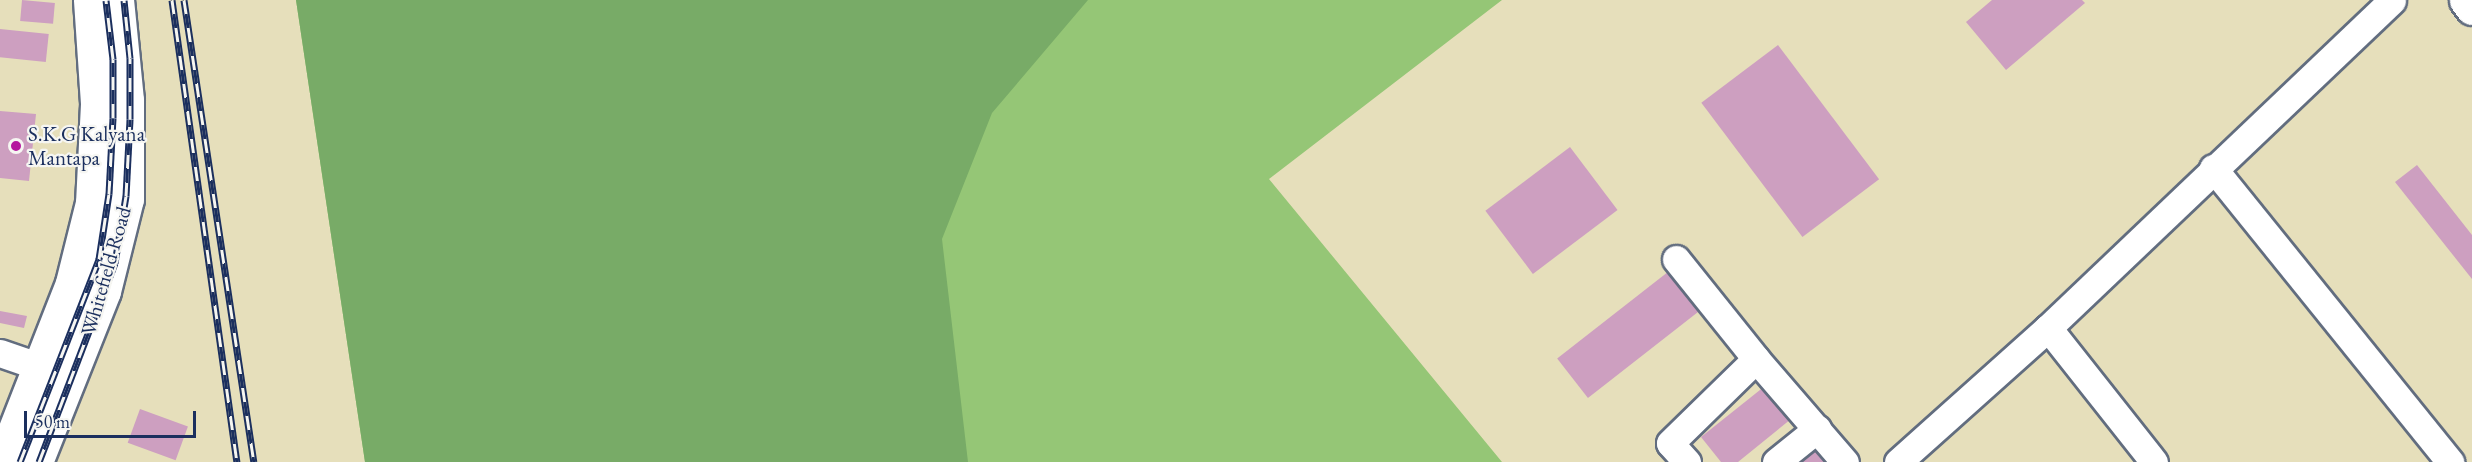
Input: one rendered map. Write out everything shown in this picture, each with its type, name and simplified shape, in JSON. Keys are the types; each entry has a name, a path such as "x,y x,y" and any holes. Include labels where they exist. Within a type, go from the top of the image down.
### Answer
{"main road":[{"name":"Whitefield Road","path":"3,462 72,283 92,203 97,103 90,0"},
{"name":"Whitefield Road","path":"36,462 104,291 127,199 127,100 117,0"},
{"path":"2466,0 2472,8"}],"street":[{"path":"1898,462 2048,328 2213,168 2392,0"},
{"path":"2213,168 2450,462"},
{"path":"1677,259 1756,359 1845,462"},
{"path":"2048,328 2154,462"},
{"path":"0,353 41,367"},
{"path":"1687,462 1670,443 1756,359"},
{"path":"1776,462 1817,429"}],"green space":[{"path":"296,0 1502,0 1269,179 1502,462 365,462"},
{"path":"296,0 1088,0 992,113 942,239 968,462 365,462"}],"building":[{"path":"22,0 55,3 53,24 20,21"},
{"path":"1992,0 2082,0 2085,3 2006,70 1966,22"},
{"path":"0,29 49,34 46,62 0,57"},
{"path":"1778,45 1879,179 1802,237 1701,103"},
{"name":"S.K.G Kalyana Mantapa","path":"0,111 36,114 29,181 0,178"},
{"path":"1570,147 1618,210 1533,274 1485,211"},
{"path":"2417,165 2472,235 2472,279 2395,182"},
{"path":"1673,268 1704,307 1588,398 1557,359"},
{"path":"0,311 27,316 24,328 0,323"},
{"path":"1770,382 1796,415 1738,462 1721,462 1701,437"},
{"path":"140,409 188,426 176,460 128,443"},
{"path":"1817,440 1835,462 1790,462"}],"railway":[{"path":"20,462 99,259 109,194 113,118 113,59 106,0"},
{"path":"39,462 115,263 126,196 130,119 130,58 124,0"},
{"path":"172,0 237,462"},
{"path":"184,0 254,462"}],"place":[{"name":"S.K.G Kalyana Mantapa","path":"16,146"}]}
